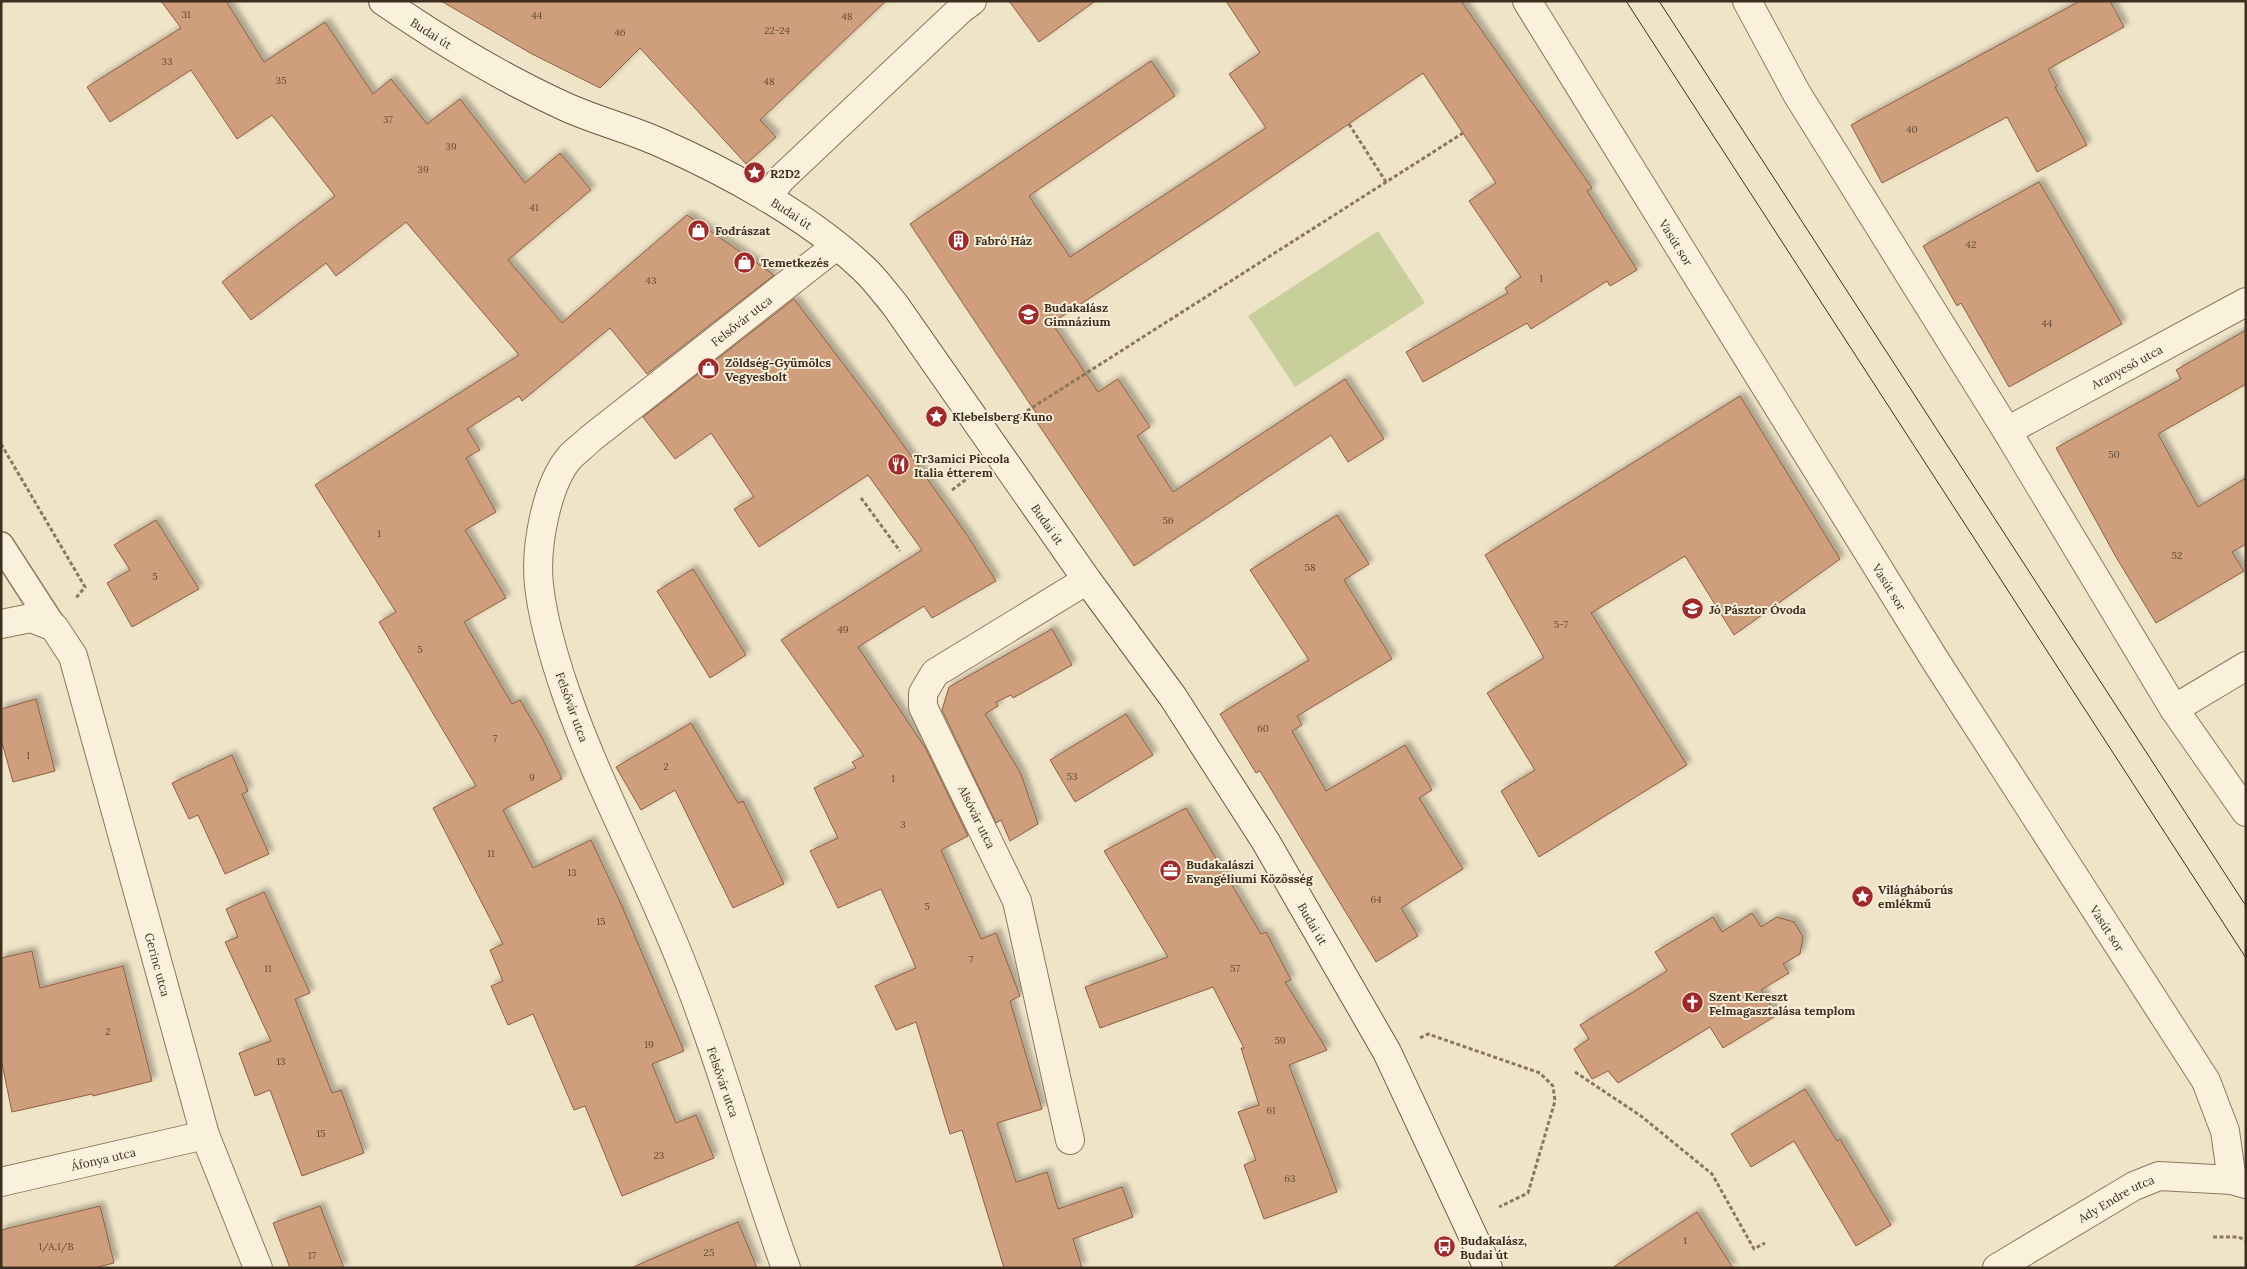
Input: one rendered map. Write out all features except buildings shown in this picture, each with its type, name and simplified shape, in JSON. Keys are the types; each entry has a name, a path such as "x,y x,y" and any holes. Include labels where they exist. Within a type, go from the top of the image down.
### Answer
{"street":[{"name":"Budai út","path":"383,1 452,46 529,90 569,108 662,143 767,198 836,246 864,269 895,305 1087,580 1173,697 1261,834 1387,1052 1488,1268"},
{"name":"Vasút sor","path":"1526,1 1925,643 2206,1081 2225,1131 2239,1182"},
{"path":"1747,1 1797,94 2007,431 2174,709 2246,812"},
{"path":"767,198 781,179 962,4"},
{"name":"Felsővár utca","path":"786,1268 682,964 576,721 552,651 544,614 539,583 540,554 549,502 557,478 570,458 590,439 836,246"},
{"name":"Aranyeső utca","path":"2007,431 2246,302"},
{"name":"Alsóvár utca","path":"1070,1140 1017,901 923,707 924,693 935,673 1087,580"},
{"path":"1,624 31,618 54,626"},
{"name":"Gerinc utca","path":"54,626 73,656 205,1135 258,1268"},
{"path":"2174,709 2246,666"},
{"name":"Áfonya utca","path":"1,1182 205,1135"},
{"name":"Ady Endre utca","path":"1997,1268 2134,1186 2159,1176 2239,1182"}],"lane":[{"path":"1,544 54,626"}],"path":[{"path":"1349,124 1386,182"},
{"path":"1030,408 1463,133"},
{"path":"1,444 85,588 54,626"},
{"path":"861,498 900,551"},
{"path":"1387,1052 1428,1034 1540,1073 1552,1086 1555,1101 1528,1193 1468,1222"},
{"path":"1575,1072 1641,1116 1712,1174 1754,1249 1765,1243"},
{"path":"2213,1237 2240,1237 2246,1241"}],"green space":[{"path":"1378,231 1425,303 1295,387 1248,316"}],"tram line":[{"path":"1626,1 2246,958"},
{"path":"1659,1 2246,906"}],"place":[{"name":"R2D2","path":"754,173"},
{"name":"Fodrászat","path":"699,230"},
{"name":"Fabró Ház","path":"959,240"},
{"name":"Temetkezés","path":"745,262"},
{"name":"Budakalász Gimnázium","path":"1028,314"},
{"name":"Zöldség-Gyümölcs Vegyesbolt","path":"709,369"},
{"name":"Klebelsberg Kuno","path":"936,416"},
{"name":"Tr3amici Piccola Italia étterem","path":"898,465"},
{"name":"Jó Pásztor Óvoda","path":"1693,609"},
{"name":"Budakalászi Evangéliumi Közösség","path":"1170,871"},
{"name":"Világháborús emlékmű","path":"1862,896"},
{"name":"Szent Kereszt Felmagasztalása templom","path":"1693,1003"},
{"name":"Budakalász, Budai út","path":"1444,1247"}]}
